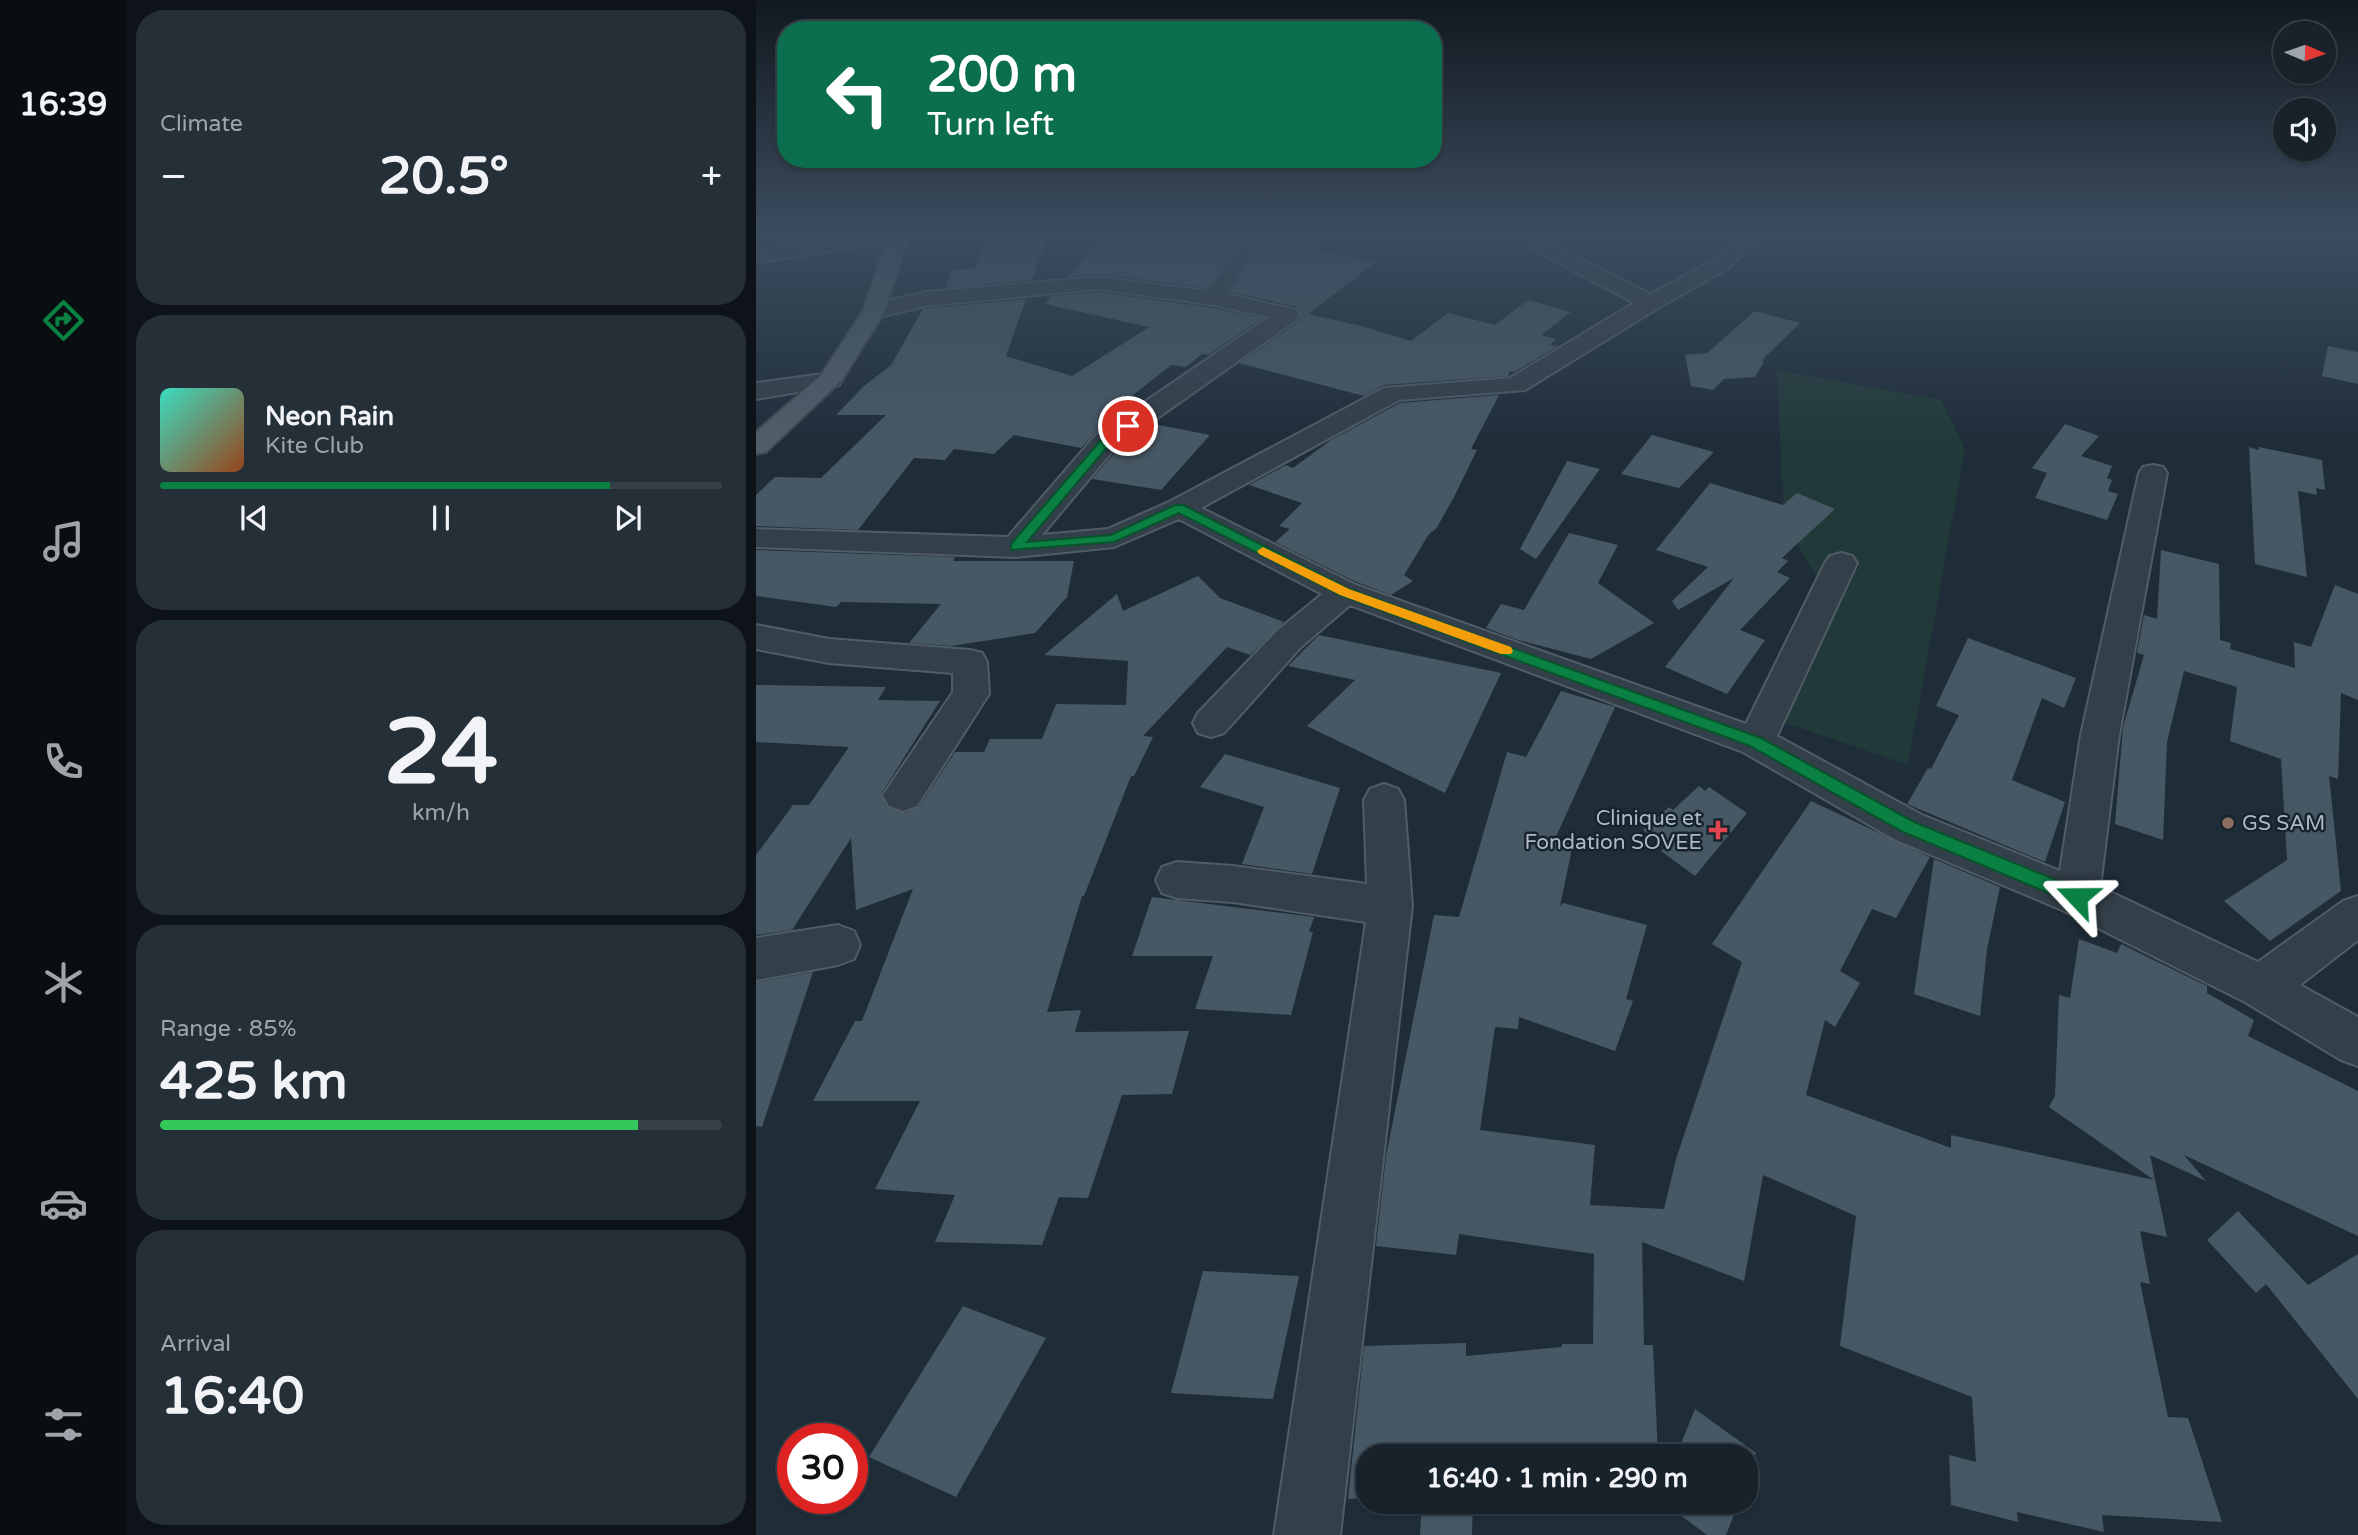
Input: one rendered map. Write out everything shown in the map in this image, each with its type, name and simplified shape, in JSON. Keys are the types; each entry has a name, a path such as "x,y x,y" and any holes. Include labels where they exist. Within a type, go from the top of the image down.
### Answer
{"main road":[{"path":"756,446 830,380 876,304"}],"street":[{"path":"874,311 906,304"},
{"path":"1016,547 1105,442 1288,315 1239,304"},
{"path":"756,538 1016,547 1114,538 1179,508 1393,393 1516,385 1649,304"},
{"path":"756,391 830,380"},
{"path":"2077,897 2100,735 2152,473"},
{"path":"1179,508 1345,592 1756,742 1909,827 2077,897 2261,987 2358,1043"},
{"path":"1756,742 1841,563"},
{"path":"1211,723 1289,639 1345,592"},
{"path":"756,637 829,651 970,662 971,694 903,796"},
{"path":"1307,1535 1390,906 1384,800"},
{"path":"1177,880 1233,884 1390,906"},
{"path":"2261,987 2358,915"},
{"path":"756,959 838,945"}],"green space":[{"path":"1777,370 1941,400 1965,449 1908,765 1774,719 1823,587 1784,523"}],"building":[{"path":"978,304 1024,304 1006,356 1072,376 1149,327 1045,304 1182,304 1263,318 1208,355 1202,354 1186,367 1171,365 1109,414 1119,416 1094,434 1081,448 1014,435 994,454 954,449 945,460 914,458 858,530 756,526 756,495 775,477 821,478 886,415 836,415 864,386 891,365 923,309"},
{"path":"1282,304 1322,304 1308,314 1411,341 1448,313 1495,325 1523,304 1541,304 1571,312 1541,335 1556,339 1550,345 1558,346 1514,372 1510,371 1508,376 1384,385 1364,396 1239,363 1298,322 1301,316 1297,307"},
{"path":"1755,311 1800,323 1762,360 1764,362 1755,377 1724,379 1713,390 1691,386 1685,355 1707,353"},
{"path":"2328,346 2358,352 2358,384 2322,376"},
{"path":"1499,395 1471,449 1477,450 1454,497 1436,529 1429,534 1404,575 1413,581 1391,595 1354,581 1275,542 1290,529 1279,526 1302,503 1249,485 1286,465 1293,468 1331,440 1400,403"},
{"path":"1154,424 1210,435 1161,490 1092,479 1117,450"},
{"path":"2065,424 2099,436 2081,456 2112,466 2107,478 2112,480 2108,491 2118,494 2107,520 2035,498 2047,473 2032,468"},
{"path":"1652,435 1714,452 1679,488 1621,474"},
{"path":"2249,447 2322,460 2325,490 2316,488 2317,495 2298,491 2307,577 2255,564"},
{"path":"1567,461 1600,469 1536,559 1520,549"},
{"path":"1710,483 1783,505 1797,493 1835,509 1782,558 1788,561 1777,572 1790,578 1740,630 1765,640 1727,694 1665,667 1734,578 1678,610 1672,601 1708,567 1656,550"},
{"path":"1569,533 1618,545 1598,583 1654,623 1591,659 1518,640 1486,628 1501,604 1524,610"},
{"path":"756,550 955,557 953,561 1074,561 1067,597 1035,633 951,646 909,643 941,604 841,602 836,607 756,596"},
{"path":"2161,550 2219,564 2220,640 2231,643 2230,649 2295,668 2294,642 2311,647 2335,585 2358,594 2358,700 2341,693 2338,779 2329,776 2341,891 2270,941 2224,901 2287,860 2281,759 2230,741 2237,687 2184,671 2167,742 2163,840 2115,824 2123,727 2144,655 2137,653 2144,615 2157,619"},
{"path":"1198,576 1220,598 1284,622 1250,655 1227,647 1143,736 1153,737 1134,776 1131,776 1082,896 1047,1012 1081,1010 1075,1032 1189,1031 1172,1094 1122,1095 1088,1198 1059,1197 1042,1245 935,1242 955,1195 875,1189 920,1101 813,1101 855,1021 862,1021 913,889 856,910 851,838 792,930 756,935 756,855 793,805 809,805 849,747 756,742 756,685 886,687 878,700 940,701 881,794 887,807 904,813 919,807 955,752 984,752 990,739 1042,739 1056,704 1126,705 1128,661 1044,655 1117,594 1123,611"},
{"path":"1319,635 1501,673 1445,793 1307,726 1355,680 1288,666"},
{"path":"1968,638 2076,678 2064,708 2042,698 2012,780 2065,802 2045,862 1907,804 1928,768 1931,769 1959,715 1936,706"},
{"path":"1561,691 1615,707 1554,841 1573,844 1560,906 1563,903 1647,925 1626,999 1633,1001 1615,1051 1519,1017 1518,1029 1495,1027 1480,1130 1595,1145 1590,1205 1664,1209 1676,1159 1742,962 1712,944 1811,801 1930,857 1896,918 1872,909 1840,971 1860,983 1835,1027 1825,1020 1806,1095 1951,1148 1951,1135 2154,1180 2049,1107 2055,1096 2059,995 2070,998 2079,939 2117,953 2121,944 2207,986 2207,993 2254,1020 2248,1036 2358,1091 2358,1236 2184,1155 2206,1181 2150,1155 2167,1237 2140,1231 2150,1284 2140,1282 2168,1417 2188,1418 2222,1522 2102,1515 2104,1532 2017,1512 2018,1522 1951,1505 1949,1455 1976,1462 1972,1397 1840,1346 1856,1216 1763,1175 1744,1281 1642,1242 1644,1345 1653,1345 1657,1444 1356,1444 1356,1499 1348,1499 1364,1346 1466,1343 1466,1356 1562,1347 1562,1344 1593,1344 1594,1254 1459,1234 1456,1255 1376,1246 1386,1156 1434,915 1459,917 1507,752 1526,757"},
{"path":"1225,754 1340,788 1312,874 1242,864 1264,807 1200,787"},
{"path":"1699,786 1705,791 1709,787 1747,813 1695,876 1661,851 1666,847 1643,830 1669,807 1673,810"},
{"path":"1934,859 2000,887 1987,949 1980,1016 1914,994"},
{"path":"1152,897 1314,917 1309,932 1313,932 1291,1015 1195,1009 1213,956 1132,956"},
{"path":"813,972 762,1127 756,1126 756,982"},
{"path":"2238,1211 2308,1285 2358,1254 2358,1399 2266,1284 2256,1293 2207,1240"},
{"path":"1203,1271 1299,1276 1273,1399 1171,1393"},
{"path":"963,1306 1046,1338 956,1497 869,1457"},
{"path":"1695,1409 1744,1444 1681,1444"},
{"path":"1421,1514 1473,1514 1472,1535 1420,1535"},
{"path":"1679,1514 1734,1514 1726,1535 1707,1535"}],"slow traffic":[{"path":"1263,551 1345,592 1506,651"}],"place":[{"name":"GS SAM","path":"2228,823"},
{"name":"Clinique et Fondation SOVEE","path":"1718,830"}],"route":[{"path":"1128,426 1105,442 1016,547 1114,538 1179,508 1345,592 1756,742 1909,827 2077,897"}]}
